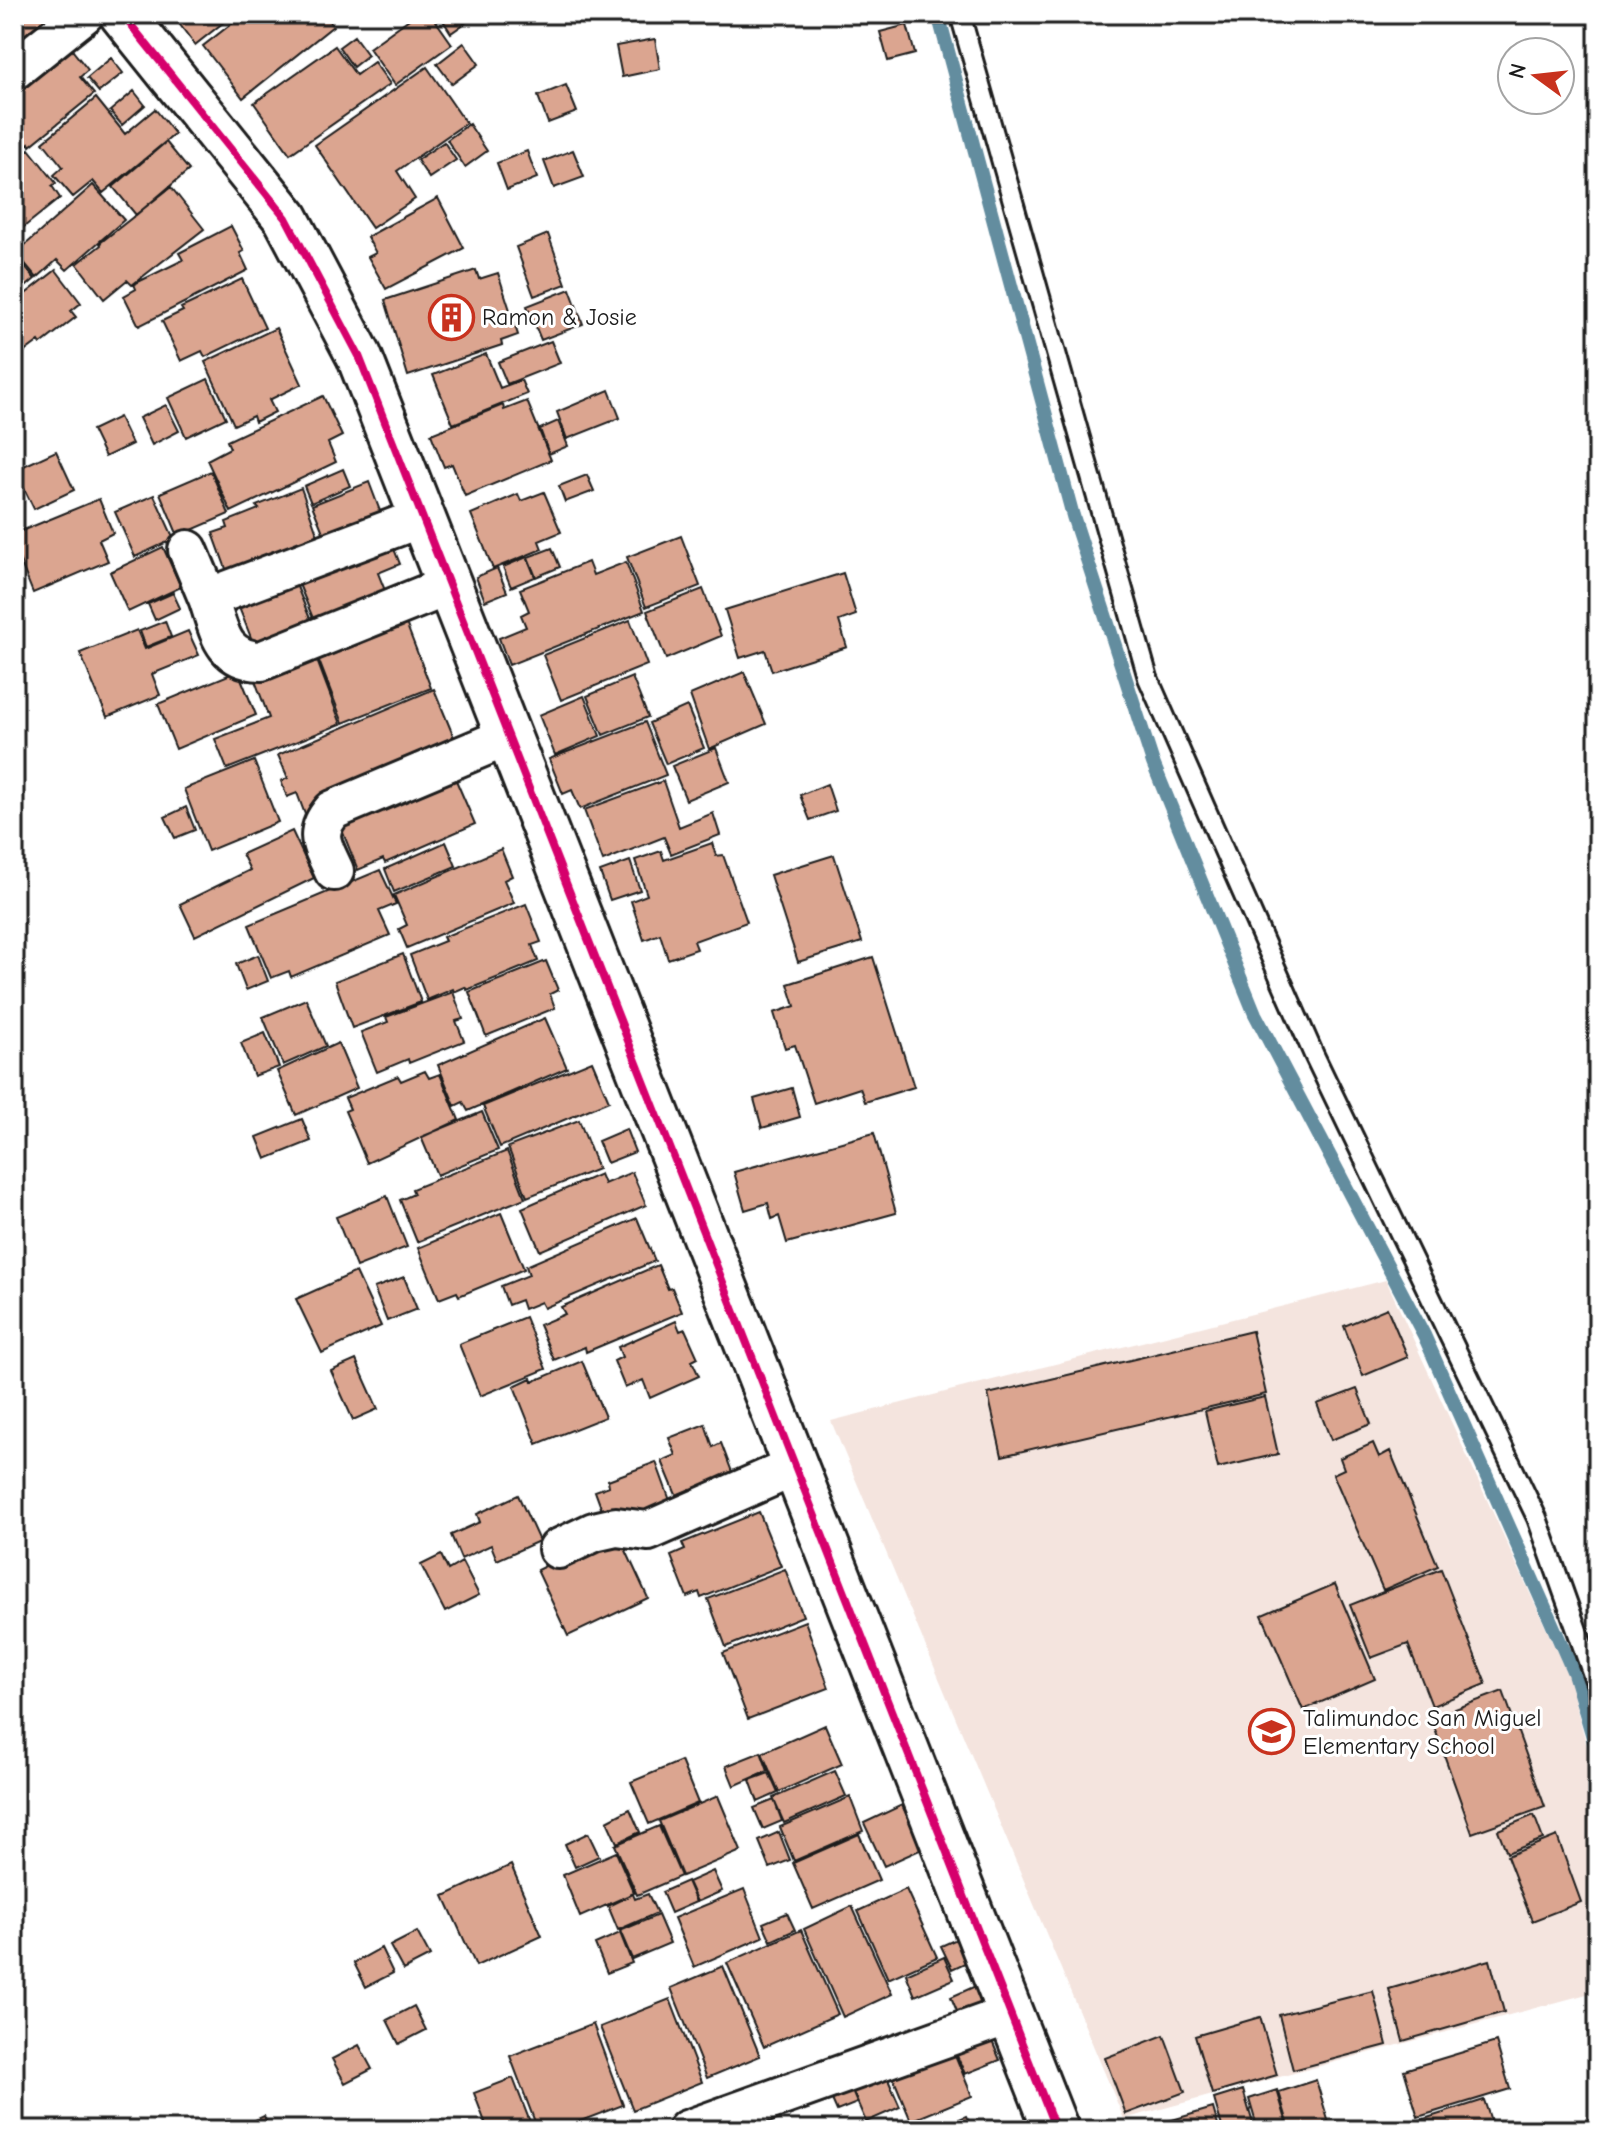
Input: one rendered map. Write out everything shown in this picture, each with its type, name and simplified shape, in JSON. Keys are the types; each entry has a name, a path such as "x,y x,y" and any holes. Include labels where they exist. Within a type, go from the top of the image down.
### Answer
{"street":[{"path":"14,70 84,14"},
{"path":"122,14 286,218 359,356 1056,2130"},
{"path":"208,598 423,517"},
{"path":"188,550 226,647 239,658 261,661 450,585"},
{"path":"334,871 320,838 323,822 333,810 509,736"},
{"path":"558,1549 594,1532 616,1527 648,1531 796,1466"},
{"path":"687,2130 1011,2014"}],"lane":[{"path":"960,14 1148,678 1314,1055 1537,1518 1598,1689"}],"shaded area":[{"name":"Talimundoc San Miguel Elementary School","path":"1386,1280 1568,1676 1598,1788 1598,1991 1124,2119 831,1421"}],"building":[{"path":"14,14 72,14 14,65"},
{"path":"172,14 234,14 195,45"},
{"path":"244,14 324,14 333,26 243,98 203,46"},
{"path":"416,14 431,14 452,44 395,85 369,48"},
{"path":"439,14 478,14 451,33"},
{"path":"907,25 915,54 888,61 880,32"},
{"path":"61,36 88,70 80,77 94,94 30,146 29,143 14,155 14,74"},
{"path":"354,36 368,55 353,67 339,47"},
{"path":"655,39 660,69 622,77 616,46"},
{"path":"464,43 479,64 452,84 437,64"},
{"path":"335,46 356,75 374,62 390,84 290,154 254,103"},
{"path":"111,58 123,73 99,92 87,78"},
{"path":"427,67 466,123 397,171 415,199 372,228 315,145"},
{"path":"566,85 577,112 548,123 538,96"},
{"path":"134,91 145,105 122,125 110,111"},
{"path":"96,98 125,134 155,109 175,134 103,193 93,181 73,197 54,175 63,167 43,142"},
{"path":"469,124 487,151 465,167 447,140"},
{"path":"166,142 189,170 136,215 113,187"},
{"path":"444,142 456,160 429,178 417,160"},
{"path":"29,149 56,183 52,186 60,198 14,235 14,161"},
{"path":"573,150 584,177 554,188 544,161"},
{"path":"527,151 537,178 507,190 497,163"},
{"path":"93,185 124,220 67,270 57,260 37,278 16,253"},
{"path":"171,187 204,229 132,285 127,280 104,299 77,264"},
{"path":"438,198 464,248 386,289 368,257 376,253 367,237"},
{"path":"231,226 244,251 240,253 248,270 139,326 124,296 136,289 134,284 183,260 179,253"},
{"path":"548,234 566,284 534,296 516,247"},
{"path":"14,254 35,279 14,297"},
{"path":"56,270 81,303 71,311 76,317 41,344 39,341 16,358 14,318 19,313 14,303"},
{"name":"Ramon & Josie","path":"476,270 479,279 498,273 518,335 501,341 502,345 408,376 385,300"},
{"path":"242,279 265,328 205,357 202,351 181,361 162,321 183,311 181,308"},
{"path":"570,289 583,324 541,340 527,306"},
{"path":"276,328 302,384 269,400 275,412 255,422 253,416 234,425 205,362"},
{"path":"551,341 560,363 507,384 498,362"},
{"path":"486,354 500,388 521,380 527,394 453,424 433,375"},
{"path":"208,379 226,418 186,437 168,398"},
{"path":"609,390 620,418 567,439 557,412"},
{"path":"323,396 342,436 328,443 336,462 231,512 207,460 230,448 227,441"},
{"path":"527,401 551,460 465,496 452,464 444,467 431,434 503,405 504,410"},
{"path":"166,405 179,431 152,445 139,418"},
{"path":"119,417 132,444 105,457 92,430"},
{"path":"558,421 568,446 549,454 540,429"},
{"path":"56,451 74,490 34,509 15,470"},
{"path":"343,469 350,486 311,503 304,486"},
{"path":"211,471 229,514 178,536 160,493"},
{"path":"587,475 594,491 565,502 559,486"},
{"path":"369,482 383,519 327,542 312,505"},
{"path":"301,488 322,547 229,577 213,533 228,528 226,522 259,509 256,506"},
{"path":"544,492 561,532 539,541 542,549 493,569 471,514 518,494 521,501"},
{"path":"154,495 174,539 135,557 115,512"},
{"path":"99,499 113,533 99,540 108,561 33,593 14,546 14,534"},
{"path":"388,534 400,564 378,573 390,603 319,633 294,572"},
{"path":"681,536 700,586 646,607 627,557"},
{"path":"163,547 181,587 128,612 110,572"},
{"path":"552,548 560,567 536,577 528,557"},
{"path":"527,557 535,577 511,587 503,567"},
{"path":"588,562 593,575 626,562 644,611 509,665 499,638 526,627 521,615 529,611 520,589"},
{"path":"497,568 507,592 485,601 476,577"},
{"path":"291,572 315,631 258,655 234,595"},
{"path":"843,573 856,615 839,621 847,647 772,671 765,650 740,658 725,610"},
{"path":"703,589 721,636 666,659 647,611"},
{"path":"173,593 180,608 155,620 148,604"},
{"path":"404,618 431,688 343,723 316,653"},
{"path":"630,620 647,665 561,700 543,655"},
{"path":"165,621 171,637 146,647 140,631"},
{"path":"137,630 145,649 188,631 199,655 152,674 160,695 107,717 80,653"},
{"path":"313,650 341,724 227,769 215,739 269,718 253,675"},
{"path":"238,671 256,715 176,749 158,704"},
{"path":"744,672 766,724 709,749 690,695"},
{"path":"632,677 648,717 603,735 587,696"},
{"path":"434,689 460,752 306,817 297,793 287,797 281,781 288,778 278,755"},
{"path":"584,696 600,736 555,755 539,715"},
{"path":"687,706 704,748 666,764 649,723"},
{"path":"645,722 666,775 580,809 572,790 563,794 549,759"},
{"path":"716,748 729,782 686,800 672,766"},
{"path":"254,761 278,822 208,851 184,789"},
{"path":"449,764 475,824 385,863 383,859 358,870 336,815"},
{"path":"663,781 679,827 713,813 720,835 671,854 664,837 603,861 584,810"},
{"path":"827,784 836,811 810,820 800,795"},
{"path":"186,807 195,830 175,838 165,817"},
{"path":"292,831 314,878 195,936 180,904 250,870 242,854"},
{"path":"446,842 456,866 394,892 385,869"},
{"path":"712,843 716,856 723,855 747,922 694,941 697,949 668,959 660,934 644,940 631,901 647,895 635,860 661,851 664,860"},
{"path":"501,849 512,876 504,880 514,903 407,948 399,929 407,925 394,895"},
{"path":"834,855 862,942 798,962 770,875"},
{"path":"630,861 640,890 610,900 600,872"},
{"path":"380,870 396,904 379,911 390,935 291,977 289,971 271,978 249,925"},
{"path":"526,904 541,942 532,945 538,961 467,990 465,987 454,992 453,989 427,1000 410,955 445,941 443,937"},
{"path":"403,954 421,1002 352,1028 335,981"},
{"path":"258,955 268,981 246,990 236,964"},
{"path":"873,957 914,1087 865,1102 860,1088 814,1103 795,1045 785,1048 774,1013 795,1006 788,984"},
{"path":"546,961 558,990 550,994 555,1008 486,1036 469,992"},
{"path":"453,992 463,1019 456,1021 464,1041 377,1072 361,1032 388,1022 386,1017"},
{"path":"306,999 326,1046 283,1065 263,1017"},
{"path":"545,1018 567,1068 468,1111 463,1102 455,1106 438,1065"},
{"path":"265,1033 279,1067 254,1076 241,1043"},
{"path":"338,1043 357,1088 296,1115 277,1071"},
{"path":"592,1061 609,1101 500,1147 483,1106"},
{"path":"425,1071 429,1078 440,1074 459,1120 367,1163 345,1111 350,1109 345,1098 398,1076 401,1081"},
{"path":"792,1088 800,1117 762,1128 754,1099"},
{"path":"482,1112 498,1150 437,1175 421,1137"},
{"path":"302,1119 311,1141 266,1159 257,1137"},
{"path":"579,1120 598,1169 527,1197 508,1147"},
{"path":"626,1129 635,1152 607,1163 598,1141"},
{"path":"874,1133 896,1213 787,1243 779,1216 772,1219 768,1203 745,1210 734,1172"},
{"path":"507,1151 525,1198 417,1242 400,1200 414,1194 412,1189"},
{"path":"632,1172 646,1205 540,1251 522,1208 600,1174 604,1184"},
{"path":"387,1196 407,1247 356,1267 336,1217"},
{"path":"501,1213 524,1269 459,1296 457,1292 439,1299 418,1248"},
{"path":"637,1218 655,1261 544,1308 541,1302 524,1309 521,1300 508,1305 501,1286 529,1275 526,1266"},
{"path":"658,1265 682,1312 586,1352 585,1347 554,1360 539,1325 565,1314 561,1307"},
{"path":"356,1272 381,1326 322,1353 296,1299"},
{"path":"404,1277 417,1309 387,1321 374,1288"},
{"path":"1387,1308 1408,1357 1363,1376 1344,1326"},
{"path":"525,1317 546,1369 480,1396 459,1344"},
{"path":"676,1321 680,1331 685,1329 698,1358 692,1361 699,1376 650,1398 643,1380 625,1388 614,1361 622,1357 618,1347"},
{"path":"1252,1331 1266,1394 1002,1456 988,1394"},
{"path":"356,1360 378,1409 353,1420 331,1371"},
{"path":"582,1361 605,1417 537,1444 514,1386 531,1378 532,1382"},
{"path":"1357,1389 1371,1424 1331,1440 1317,1404"},
{"path":"1265,1397 1278,1454 1218,1468 1205,1411"},
{"path":"705,1424 713,1447 721,1443 735,1480 693,1496 690,1489 676,1495 662,1461 676,1455 669,1438"},
{"path":"1373,1443 1379,1457 1390,1451 1438,1566 1383,1590 1333,1474 1344,1469 1340,1458"},
{"path":"656,1462 672,1506 607,1524 595,1491 609,1486 608,1480"},
{"path":"518,1495 539,1541 497,1560 491,1545 461,1559 451,1535 480,1522 477,1514"},
{"path":"759,1512 781,1566 701,1598 699,1592 687,1597 671,1556 685,1550 682,1543"},
{"path":"617,1531 648,1598 568,1636 537,1570"},
{"path":"441,1555 448,1570 462,1562 479,1595 445,1612 421,1565"},
{"path":"785,1569 803,1616 726,1647 708,1599"},
{"path":"1441,1569 1486,1684 1432,1706 1408,1644 1371,1658 1350,1605"},
{"path":"1335,1584 1375,1679 1303,1710 1262,1615"},
{"path":"805,1621 829,1688 748,1719 723,1653"},
{"path":"1503,1691 1545,1807 1472,1833 1431,1718"},
{"path":"825,1725 842,1764 779,1792 762,1753"},
{"path":"761,1752 768,1771 734,1786 726,1766"},
{"path":"681,1761 698,1803 649,1824 631,1782"},
{"path":"835,1771 846,1796 784,1823 773,1798"},
{"path":"769,1773 778,1793 758,1802 750,1780"},
{"path":"718,1796 741,1851 682,1876 659,1821"},
{"path":"850,1797 863,1831 794,1861 780,1827"},
{"path":"774,1800 782,1821 763,1829 754,1808"},
{"path":"902,1805 922,1849 884,1866 864,1823"},
{"path":"630,1809 640,1832 617,1843 607,1821"},
{"path":"1534,1815 1543,1839 1507,1853 1498,1830"},
{"path":"659,1826 681,1876 637,1895 615,1845"},
{"path":"779,1832 790,1860 770,1868 759,1841"},
{"path":"588,1833 599,1856 575,1867 565,1844"},
{"path":"859,1834 879,1880 813,1909 793,1863"},
{"path":"1557,1836 1581,1902 1532,1921 1507,1856"},
{"path":"616,1852 634,1893 580,1917 563,1875"},
{"path":"511,1865 542,1936 476,1966 444,1896"},
{"path":"713,1871 722,1891 697,1902 688,1882"},
{"path":"687,1881 696,1902 671,1913 662,1892"},
{"path":"744,1889 763,1937 694,1967 674,1918"},
{"path":"906,1889 937,1957 888,1979 858,1911"},
{"path":"633,1894 635,1899 648,1894 657,1913 618,1930 608,1906"},
{"path":"852,1906 892,1994 843,2017 804,1929"},
{"path":"787,1913 795,1930 771,1941 763,1923"},
{"path":"658,1915 670,1943 632,1959 620,1931"},
{"path":"801,1930 838,2014 764,2047 727,1963"},
{"path":"417,1932 430,1956 403,1970 390,1946"},
{"path":"620,1933 632,1963 607,1973 595,1944"},
{"path":"970,1933 980,1956 952,1969 941,1946"},
{"path":"381,1948 393,1973 366,1987 354,1963"},
{"path":"944,1957 954,1979 915,1996 906,1974"},
{"path":"1490,1960 1504,2012 1403,2041 1389,1989"},
{"path":"723,1966 760,2056 707,2078 671,1988"},
{"path":"980,1984 990,2008 961,2021 951,1997"},
{"path":"1373,1991 1387,2045 1293,2070 1279,2015"},
{"path":"670,1999 702,2082 633,2110 600,2027"},
{"path":"414,2006 426,2030 399,2044 387,2020"},
{"path":"1260,2017 1277,2075 1212,2094 1195,2036"},
{"path":"593,2024 623,2105 557,2130 538,2130 510,2056"},
{"path":"989,2034 1000,2060 965,2074 954,2049"},
{"path":"1164,2035 1185,2092 1126,2114 1105,2058"},
{"path":"1496,2042 1510,2089 1418,2117 1404,2070"},
{"path":"359,2045 372,2069 345,2083 332,2059"},
{"path":"951,2045 972,2096 911,2121 890,2070"},
{"path":"883,2068 900,2107 866,2122 849,2083"},
{"path":"846,2077 857,2103 837,2111 826,2086"},
{"path":"513,2078 530,2122 511,2130 488,2130 474,2093"},
{"path":"1316,2080 1331,2130 1290,2130 1279,2092"},
{"path":"1243,2090 1255,2130 1223,2130 1214,2099"},
{"path":"1277,2090 1289,2130 1258,2130 1249,2099"},
{"path":"1484,2100 1494,2130 1389,2130"},
{"path":"1213,2108 1217,2130 1138,2130"},
{"path":"264,2116 270,2130 233,2130"},
{"path":"966,2116 973,2129 936,2130"},
{"path":"992,2123 995,2130 976,2130"}],"waterway":[{"path":"938,14 1073,516 1153,763 1255,1014 1424,1335 1574,1673 1598,1754"}],"cycle path":[{"path":"122,14 286,218 359,356 1056,2130"}],"place":[{"name":"Ramon & Josie","path":"451,317"},
{"name":"Talimundoc San Miguel Elementary School","path":"1272,1732"}]}
